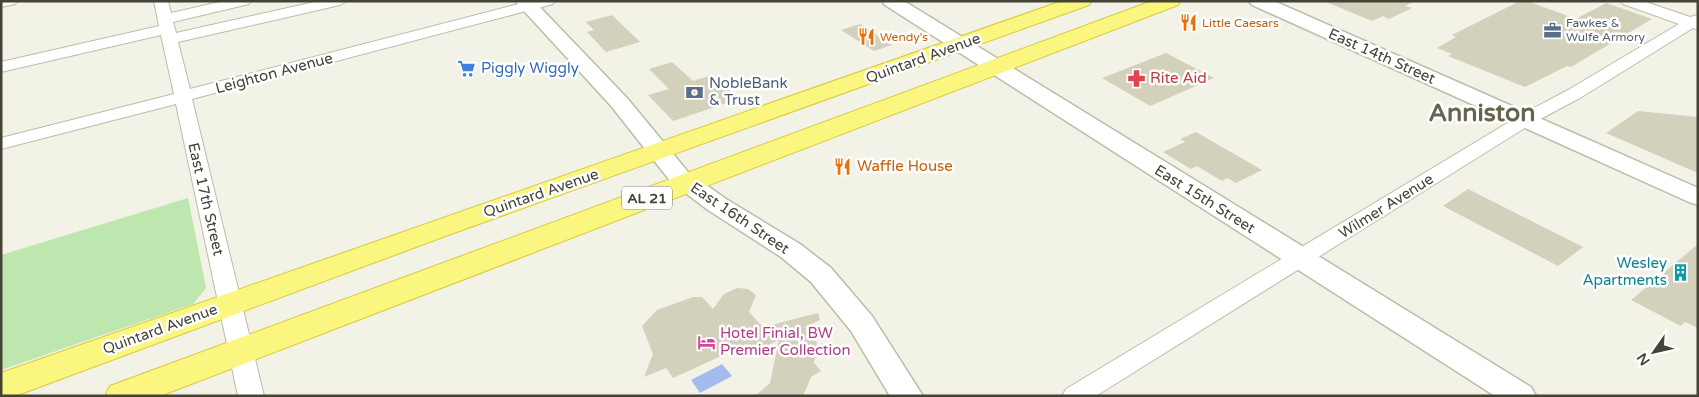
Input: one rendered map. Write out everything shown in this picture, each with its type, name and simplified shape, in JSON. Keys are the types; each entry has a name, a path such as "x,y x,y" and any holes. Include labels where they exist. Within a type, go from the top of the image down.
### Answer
{"highway":[{"name":"Quintard Avenue","path":"1,387 1082,1"},
{"name":"AL 21","path":"122,396 1172,1"}],"street":[{"path":"1,3 10,1"},
{"name":"East 17th Street","path":"161,1 251,396"},
{"path":"168,29 244,1"},
{"path":"1,67 168,29 340,1"},
{"name":"East 15th Street","path":"891,1 1520,396"},
{"name":"East 14th Street","path":"1258,1 1698,197"},
{"path":"1628,1 1696,22"},
{"name":"Leighton Avenue","path":"1,144 533,3"},
{"name":"East 16th Street","path":"533,3 632,118 657,152 687,183 721,208 764,232 805,261 838,292 872,338 907,396"},
{"name":"Wilmer Avenue","path":"1075,396 1525,120 1574,94 1696,22"}],"green space":[{"path":"188,198 206,288 193,304 1,370 1,255"}],"water":[{"path":"722,364 732,376 700,393 691,380"}],"building":[{"path":"1415,1 1405,6 1412,8 1389,19 1383,16 1372,21 1326,2"},
{"path":"1520,1 1527,1 1576,19 1606,3 1652,19 1571,67 1567,66 1525,87 1448,56 1452,54 1437,48 1456,37 1452,35"},
{"path":"612,15 640,42 606,52 587,32 594,30 586,22"},
{"name":"Wendy's","path":"860,24 892,45 874,51 841,30"},
{"name":"Rite Aid","path":"1166,53 1214,78 1150,106 1102,78"},
{"name":"NobleBank & Trust","path":"672,62 693,81 712,75 739,99 673,121 648,95 669,89 649,69"},
{"path":"1638,111 1698,117 1698,173 1606,133"},
{"path":"1196,132 1262,170 1236,183 1227,178 1222,181 1197,166 1191,169 1163,152 1185,142 1180,139"},
{"path":"1468,189 1583,247 1558,266 1443,206"},
{"name":"Wesley Apartments","path":"1698,244 1698,328 1685,322 1681,326 1631,300"},
{"name":"Hotel Finial, BW Premier Collection","path":"737,288 748,289 756,295 749,312 763,327 818,313 820,320 805,327 817,343 814,363 821,371 811,377 803,396 755,396 770,383 779,340 744,356 730,352 673,378 666,368 644,377 653,354 642,326 657,310 693,297 702,297 713,309 724,294"}],"place":[{"name":"Little Caesars","path":"1188,23"},
{"name":"Fawkes & Wulfe Armory","path":"1552,30"},
{"name":"Wendy's","path":"866,37"},
{"name":"Piggly Wiggly","path":"467,68"},
{"name":"Rite Aid","path":"1136,78"},
{"name":"NobleBank & Trust","path":"695,92"},
{"name":"Waffle House","path":"843,166"},
{"name":"Wesley Apartments","path":"1681,272"},
{"name":"Hotel Finial, BW Premier Collection","path":"706,342"}],"district":[{"name":"Anniston","path":"1482,112"}]}
